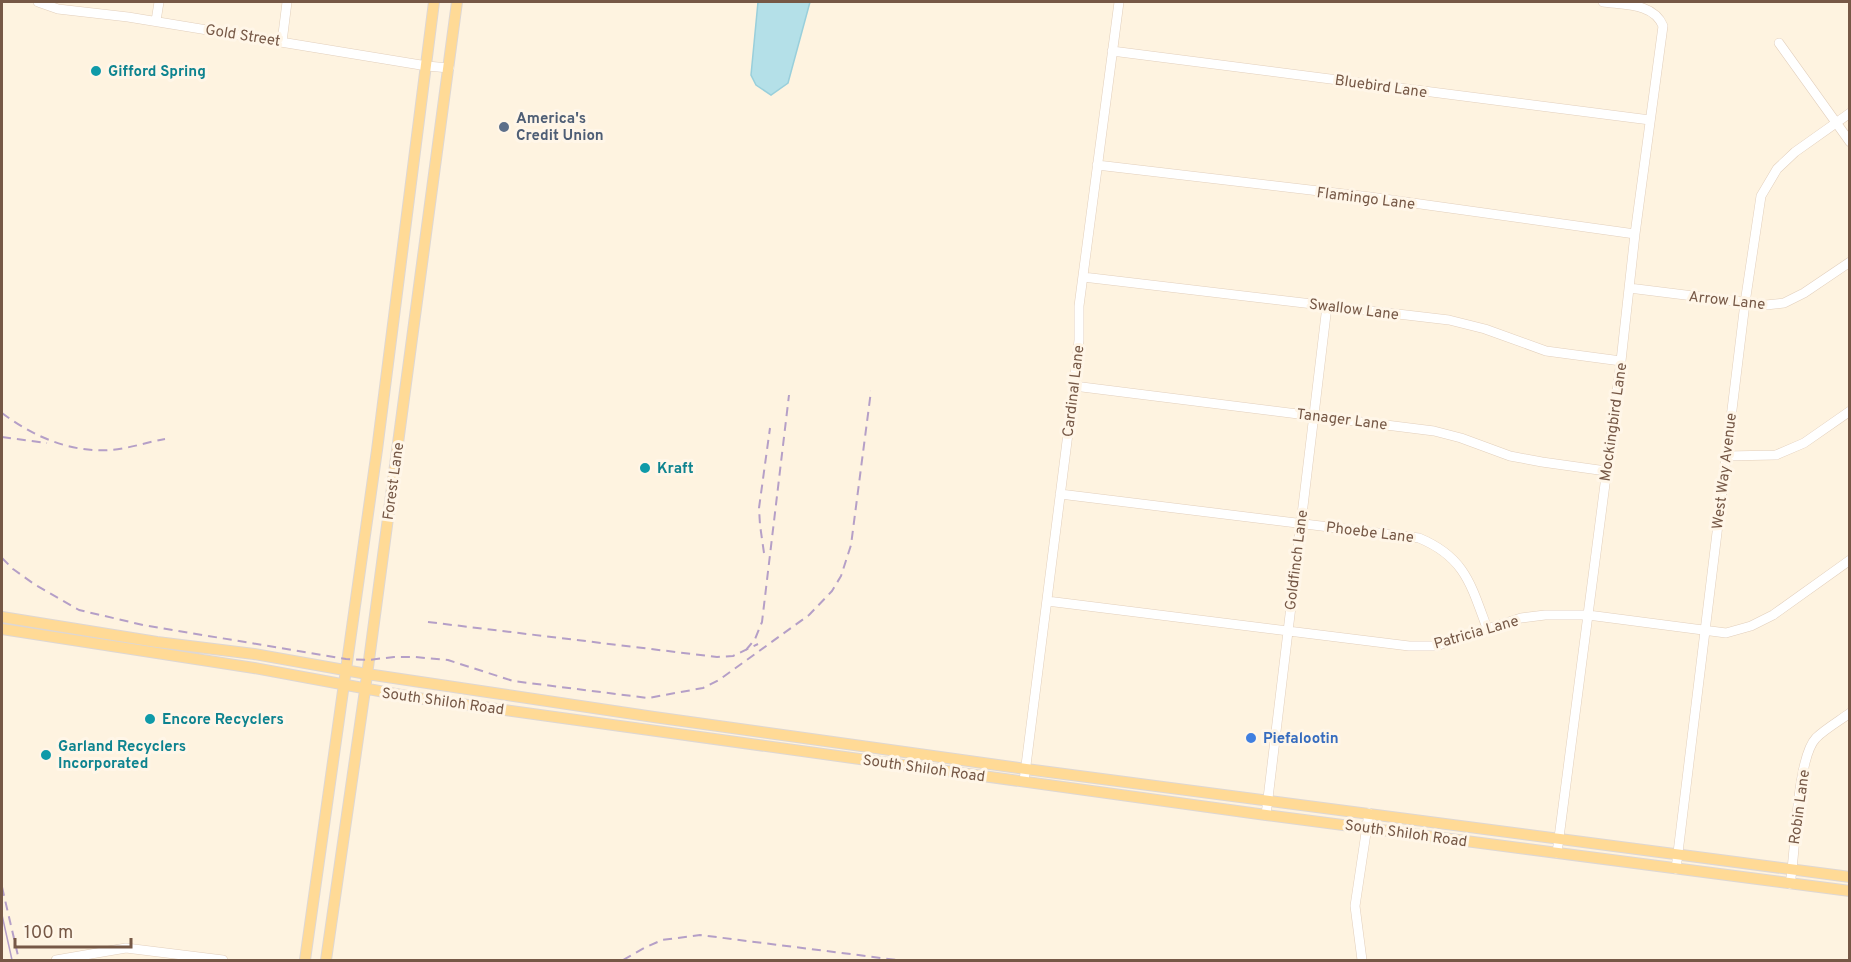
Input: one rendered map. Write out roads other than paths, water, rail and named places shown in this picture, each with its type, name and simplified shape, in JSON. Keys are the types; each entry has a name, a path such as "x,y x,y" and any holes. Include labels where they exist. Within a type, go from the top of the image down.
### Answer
{"main road":[{"name":"Forest Lane","path":"305,960 376,457 434,2"},
{"name":"Forest Lane","path":"326,960 365,690 457,2"},
{"name":"South Shiloh Road","path":"2,617 654,717 1026,769 1850,877"},
{"name":"South Shiloh Road","path":"2,629 254,668 417,698 1266,815 1850,891"}],"street":[{"name":"Gold Street","path":"38,2 58,9 156,21 449,68"},
{"path":"156,21 159,2"},
{"path":"282,42 287,2"},
{"name":"Cardinal Lane","path":"1024,781 1074,386 1079,340 1079,306 1119,2"},
{"name":"Mockingbird Lane","path":"1557,853 1663,26 1650,9 1603,2"},
{"path":"1779,43 1850,142"},
{"name":"Bluebird Lane","path":"1112,51 1650,120"},
{"name":"West Way Avenue","path":"1676,869 1745,303 1761,196 1777,169 1795,152 1850,113"},
{"name":"Flamingo Lane","path":"1097,165 1370,197 1635,234"},
{"name":"Arrow Lane","path":"1629,288 1745,303 1766,305 1784,303 1850,262"},
{"name":"Swallow Lane","path":"1083,277 1449,320 1485,329 1546,351 1621,361"},
{"name":"Goldfinch Lane","path":"1266,815 1327,306"},
{"name":"Tanager Lane","path":"1074,386 1434,431 1510,456 1606,471"},
{"path":"1726,456 1776,455 1803,442 1850,411"},
{"name":"Phoebe Lane","path":"1060,494 1419,538 1435,544 1459,564 1487,628"},
{"name":"Patricia Lane","path":"1047,601 1287,632 1420,646 1436,646 1521,618 1545,615 1588,615 1726,633 1751,626 1773,615 1850,560"},
{"name":"Robin Lane","path":"1790,884 1798,808 1807,759 1814,740 1850,713"},
{"path":"1362,960 1355,906 1369,813"},
{"path":"56,960 126,948 223,960"}],"water":[{"path":"758,2 810,2 788,83 771,95 756,85 751,75"}],"tram line":[{"path":"2,915 12,960"}],"railway":[{"path":"2,558 34,584 79,610 143,625 346,659 415,657 448,660 513,681 648,698 703,688 719,680 809,615 832,591 841,576 851,545 871,391"},
{"path":"746,650 755,639 762,622 789,395"},
{"path":"2,413 39,436 81,449 117,449 165,439"},
{"path":"764,553 759,508 770,428"},
{"path":"2,437 47,443"},
{"path":"428,622 717,657 733,656 758,644"},
{"path":"2,887 19,960"},
{"path":"623,960 662,940 700,935 897,960"}],"place":[{"name":"Gifford Spring","path":"96,71"},
{"name":"America's Credit Union","path":"504,127"},
{"name":"Kraft","path":"645,468"},
{"name":"Encore Recyclers","path":"150,719"},
{"name":"Piefalootin","path":"1251,738"},
{"name":"Garland Recyclers Incorporated","path":"46,755"}]}
